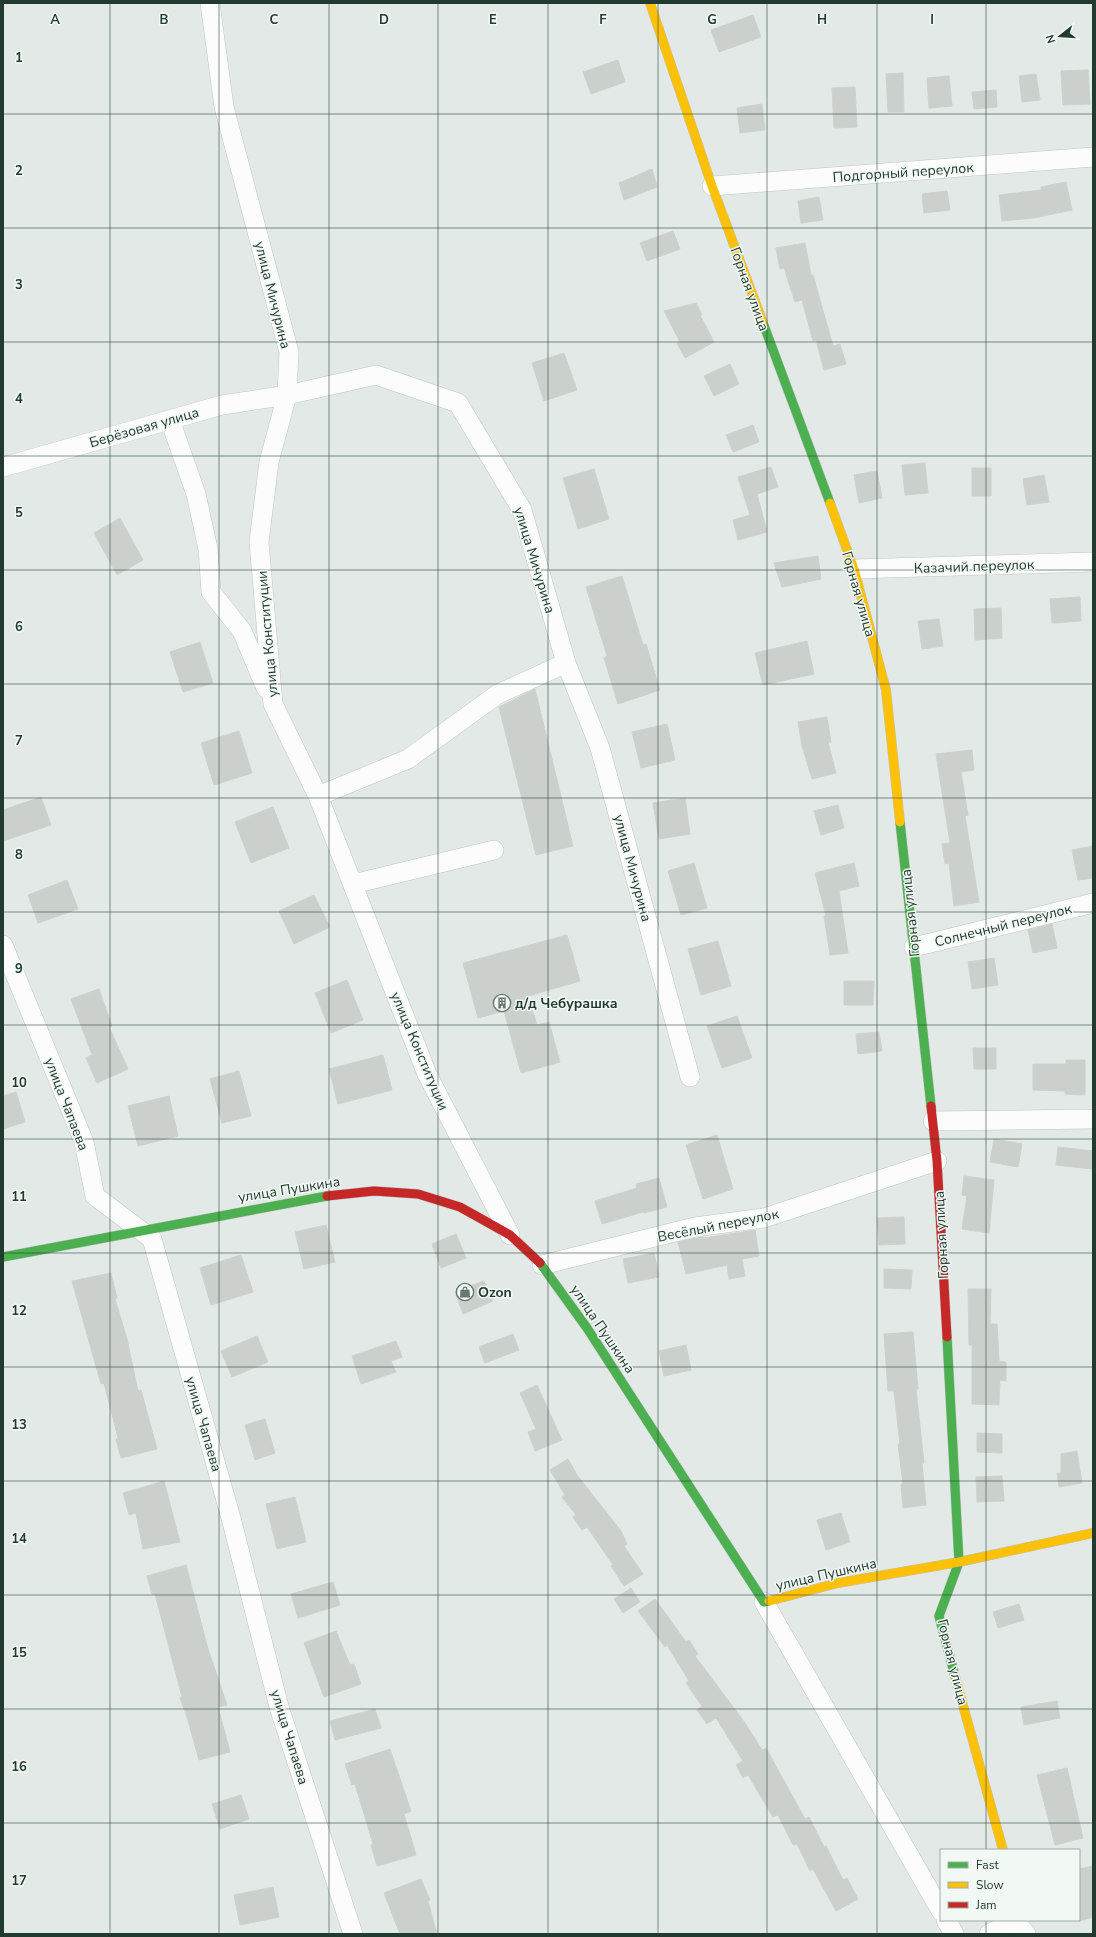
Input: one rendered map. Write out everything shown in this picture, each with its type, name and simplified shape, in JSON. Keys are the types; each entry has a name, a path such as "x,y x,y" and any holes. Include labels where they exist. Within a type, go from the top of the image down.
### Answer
{"street":[{"name":"улица Мичурина","path":"210,3 224,107 289,352 287,395 376,375 458,403 522,510 566,663 600,748 690,1077"},
{"name":"Горная улица","path":"650,3 712,186 854,569 886,690 937,1161 959,1562 939,1616 1003,1849"},
{"name":"Подгорный переулок","path":"712,186 1093,157"},
{"name":"Берёзовая улица","path":"3,467 222,405 287,395"},
{"name":"улица Конституции","path":"287,395 270,462 259,542 273,704 318,796 427,1074 510,1234"},
{"path":"170,420 196,494 208,548 211,592 242,631 273,704"},
{"name":"Казачий переулок","path":"854,569 1093,562"},
{"path":"318,796 408,759 498,694 566,663"},
{"path":"353,884 494,850"},
{"name":"Солнечный переулок","path":"914,947 1093,903"},
{"name":"улица Чапаева","path":"3,945 84,1142 95,1196 152,1239 231,1518 279,1707 354,1934"},
{"path":"933,1120 1093,1119"},
{"name":"Весёлый переулок","path":"542,1265 695,1227 764,1218 937,1161"},
{"name":"улица Пушкина","path":"3,1257 316,1198 374,1190 418,1194 460,1207 510,1234 542,1265 587,1328 764,1602 838,1583 959,1562 1093,1533"},
{"path":"764,1602 940,1909"},
{"path":"947,1921 954,1934"},
{"path":"989,1934 1018,1925"}],"building":[{"path":"753,15 761,37 719,52 711,30"},
{"path":"618,60 625,82 591,94 583,72"},
{"path":"1088,70 1090,104 1063,105 1061,71"},
{"path":"903,73 904,112 888,112 886,74"},
{"path":"1036,74 1040,100 1022,102 1019,76"},
{"path":"949,76 952,106 929,108 927,78"},
{"path":"855,87 857,127 834,128 832,88"},
{"path":"996,90 997,107 974,109 972,92"},
{"path":"762,104 765,130 740,133 737,108"},
{"path":"652,169 657,187 624,200 619,183"},
{"path":"1066,182 1072,210 1034,218 1002,221 999,195 1041,190 1041,187"},
{"path":"947,191 950,210 924,213 922,194"},
{"path":"819,197 823,220 801,223 798,201"},
{"path":"673,231 680,249 647,261 640,243"},
{"path":"805,243 811,275 813,275 833,346 840,344 846,364 824,370 816,340 813,341 802,300 795,302 784,268 780,269 776,248"},
{"path":"696,303 702,315 700,315 714,342 685,358 677,343 680,342 664,311"},
{"path":"564,353 577,390 544,401 532,363"},
{"path":"730,364 739,384 714,396 704,376"},
{"path":"753,425 759,442 733,452 726,435"},
{"path":"925,463 928,493 905,495 902,465"},
{"path":"771,467 778,487 757,494 767,532 738,540 733,520 750,515 738,477"},
{"path":"972,468 991,468 991,496 972,496"},
{"path":"594,469 609,519 578,529 563,478"},
{"path":"877,471 882,498 859,503 854,475"},
{"path":"1044,475 1049,502 1027,505 1023,479"},
{"path":"120,518 143,560 117,575 94,533"},
{"path":"818,556 821,579 782,587 774,563"},
{"path":"622,576 643,645 646,644 660,690 618,704 604,658 607,656 586,587"},
{"path":"1080,597 1081,621 1052,623 1050,599"},
{"path":"1001,608 1002,638 975,640 974,609"},
{"path":"939,619 943,646 922,649 918,621"},
{"path":"807,641 814,674 763,685 755,653"},
{"path":"200,642 213,683 183,692 170,652"},
{"path":"535,689 573,846 536,855 499,707"},
{"path":"827,717 831,742 828,742 836,773 812,779 802,746 798,722"},
{"path":"667,724 675,760 641,768 632,732"},
{"path":"239,731 252,773 214,785 201,743"},
{"path":"972,750 974,770 961,772 968,815 965,816 979,902 954,906 949,863 945,864 942,844 950,843 936,754"},
{"path":"41,797 51,825 3,841 3,810"},
{"path":"685,798 690,834 659,839 653,803"},
{"path":"838,805 844,828 821,835 814,811"},
{"path":"273,807 289,848 251,863 235,822"},
{"path":"1093,846 1093,878 1078,880 1072,850"},
{"path":"694,863 707,908 681,915 668,871"},
{"path":"854,863 859,886 839,891 848,953 830,955 824,916 826,916 815,873"},
{"path":"67,880 78,909 38,923 28,895"},
{"path":"314,895 330,927 294,944 279,911"},
{"path":"1052,924 1057,948 1033,953 1028,930"},
{"name":"д/д Чебурашка","path":"567,935 580,981 528,996 537,1025 549,1022 560,1062 521,1073 504,1011 478,1018 463,963"},
{"path":"718,941 731,986 701,995 688,949"},
{"path":"994,958 998,985 972,989 968,962"},
{"path":"347,980 363,1020 331,1033 315,993"},
{"path":"844,981 874,981 873,1005 844,1005"},
{"path":"99,989 112,1026 109,1027 128,1069 97,1083 86,1058 92,1055 71,999"},
{"path":"737,1016 752,1058 722,1068 707,1026"},
{"path":"879,1032 882,1051 858,1054 856,1034"},
{"path":"973,1048 996,1048 996,1069 974,1069"},
{"path":"383,1055 392,1090 338,1104 329,1069"},
{"path":"1066,1060 1085,1060 1085,1095 1065,1094 1065,1091 1033,1090 1033,1064 1066,1064"},
{"path":"239,1071 251,1116 222,1123 210,1079"},
{"path":"16,1092 25,1122 3,1129 3,1096"},
{"path":"169,1096 178,1136 138,1146 128,1106"},
{"path":"717,1135 733,1189 703,1199 686,1145"},
{"path":"994,1139 1022,1144 1018,1167 990,1162"},
{"path":"1058,1147 1093,1151 1092,1169 1056,1165"},
{"path":"964,1176 994,1180 989,1233 962,1229 967,1196 962,1195"},
{"path":"659,1178 667,1207 643,1212 602,1224 595,1201 637,1188 636,1184"},
{"path":"904,1217 905,1244 879,1245 877,1218"},
{"path":"326,1225 335,1262 304,1269 295,1232"},
{"path":"755,1230 759,1256 742,1259 745,1276 729,1279 727,1265 686,1274 678,1242"},
{"path":"456,1234 466,1258 441,1268 432,1244"},
{"path":"654,1253 659,1277 628,1283 623,1259"},
{"path":"241,1255 253,1292 211,1305 200,1268"},
{"path":"884,1269 912,1270 911,1289 884,1288"},
{"path":"111,1273 117,1298 115,1299 127,1339 138,1391 141,1390 157,1449 121,1458 116,1439 118,1438 104,1383 101,1384 72,1281"},
{"path":"484,1281 493,1301 463,1314 455,1292"},
{"path":"968,1289 991,1289 990,1324 997,1324 999,1361 1006,1362 1006,1381 1000,1380 999,1405 972,1404 972,1345 969,1345"},
{"path":"913,1332 918,1389 916,1389 924,1463 922,1463 926,1505 903,1508 901,1484 903,1484 898,1444 900,1444 894,1391 888,1391 884,1334"},
{"path":"513,1334 519,1350 485,1363 479,1347"},
{"path":"257,1336 268,1362 232,1377 221,1351"},
{"path":"396,1341 402,1357 391,1361 396,1372 361,1384 352,1356"},
{"path":"686,1345 691,1370 664,1376 659,1351"},
{"path":"537,1385 562,1440 535,1451 528,1432 536,1429 520,1393"},
{"path":"265,1419 275,1453 255,1460 245,1425"},
{"path":"977,1433 1002,1434 1002,1453 977,1452"},
{"path":"1077,1451 1082,1483 1059,1487 1057,1473 1061,1473 1061,1454"},
{"path":"568,1459 577,1475 621,1531 627,1544 624,1546 643,1574 624,1586 611,1566 613,1565 587,1527 582,1530 573,1517 576,1515 562,1497 565,1495 550,1470"},
{"path":"1002,1476 1004,1501 977,1502 976,1477"},
{"path":"164,1481 180,1542 143,1549 136,1513 129,1515 123,1493"},
{"path":"295,1497 306,1542 277,1549 266,1504"},
{"path":"841,1513 850,1542 826,1550 817,1520"},
{"path":"186,1565 208,1649 227,1705 218,1707 230,1752 199,1760 180,1698 182,1697 155,1594 152,1594 147,1576"},
{"path":"333,1582 340,1605 298,1618 291,1594"},
{"path":"631,1588 640,1602 623,1613 614,1599"},
{"path":"655,1599 686,1642 689,1640 698,1654 695,1656 745,1723 762,1750 766,1748 805,1819 809,1817 843,1880 847,1878 858,1899 836,1911 813,1869 810,1871 797,1844 793,1845 778,1815 773,1817 748,1775 743,1778 736,1765 743,1761 716,1718 707,1724 697,1710 702,1706 686,1683 689,1681 667,1645 665,1647 638,1611"},
{"path":"1019,1604 1024,1620 998,1628 993,1612"},
{"path":"336,1631 350,1665 354,1664 361,1684 324,1697 304,1643"},
{"path":"1057,1701 1060,1718 1024,1725 1021,1707"},
{"path":"375,1709 381,1728 335,1740 330,1721"},
{"path":"390,1749 411,1811 404,1814 416,1855 377,1866 371,1845 373,1844 355,1784 352,1785 345,1764"},
{"path":"1067,1768 1083,1838 1055,1845 1037,1775"},
{"path":"241,1795 249,1819 220,1829 212,1804"},
{"path":"1093,1866 1093,1917 1080,1921 1080,1869"},
{"path":"421,1879 430,1900 428,1901 437,1934 400,1934 384,1893"},
{"path":"273,1887 279,1917 240,1925 234,1895"}],"traffic: fast":[{"path":"763,323 830,503"},
{"path":"900,822 931,1106"},
{"path":"3,1257 327,1196"},
{"path":"540,1263 587,1328 764,1602 769,1601"},
{"path":"947,1337 959,1562 939,1616 956,1680"}],"traffic: slow":[{"path":"650,3 712,186 763,323"},
{"path":"830,503 854,569 886,690 900,822"},
{"path":"769,1601 838,1583 959,1562 1093,1533"},
{"path":"956,1680 1003,1849"}],"traffic: jam":[{"path":"931,1106 937,1161 947,1337"},
{"path":"327,1196 374,1191 418,1194 460,1207 510,1235 540,1263"}],"place":[{"name":"д/д Чебурашка","path":"502,1003"},
{"name":"Ozon","path":"465,1292"}]}
